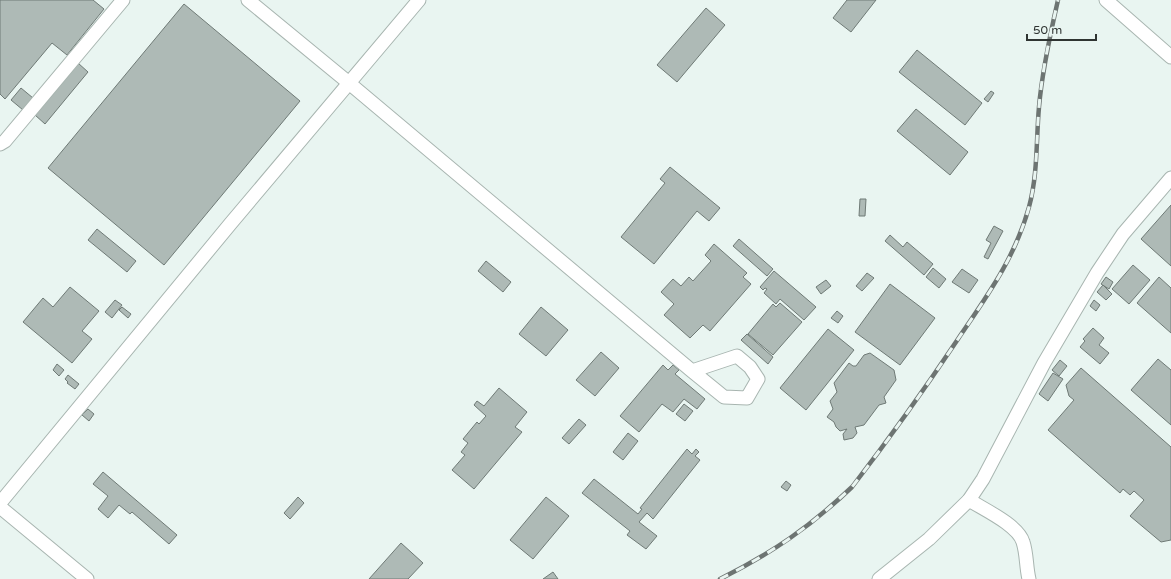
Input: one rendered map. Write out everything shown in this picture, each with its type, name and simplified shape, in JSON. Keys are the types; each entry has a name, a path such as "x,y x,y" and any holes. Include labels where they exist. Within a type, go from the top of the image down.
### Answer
{"street":[{"path":"248,0 349,83 692,372 724,397 747,398 758,379 750,366 736,356 692,372"},
{"path":"0,503 419,0"},
{"path":"1106,0 1171,57"},
{"path":"0,144 5,142 116,2"},
{"path":"883,578 929,539 968,500 983,479 1044,362 1097,273 1123,234 1171,178"},
{"path":"968,500 1014,528 1022,539 1026,554 1029,579"},
{"path":"0,507 87,579"}],"building":[{"path":"0,0 93,0 104,9 67,55 52,43 5,99 0,94"},
{"path":"847,0 876,0 851,32 833,18"},
{"path":"184,4 300,101 164,265 48,168"},
{"path":"706,8 725,25 677,82 657,65"},
{"path":"917,50 982,103 965,125 899,72"},
{"path":"78,63 88,72 45,124 35,115"},
{"path":"21,88 33,98 23,110 11,100"},
{"path":"991,91 994,93 988,102 984,99"},
{"path":"916,109 968,152 950,175 897,131"},
{"path":"670,167 720,208 709,221 697,211 654,264 621,237 665,183 660,179"},
{"path":"860,199 866,199 865,216 859,216"},
{"path":"1171,205 1171,266 1141,239"},
{"path":"994,226 1003,231 988,259 984,257 991,243 986,240"},
{"path":"97,229 136,261 127,272 88,240"},
{"path":"890,235 903,247 907,242 933,264 924,275 885,241"},
{"path":"739,239 773,269 767,276 733,246"},
{"path":"714,244 747,273 743,277 751,284 710,331 703,325 690,338 664,315 674,304 661,292 673,279 681,286 689,277 693,281 711,261 705,255"},
{"path":"486,261 511,282 503,292 478,271"},
{"path":"1133,265 1150,280 1129,304 1112,289"},
{"path":"933,268 946,279 939,288 926,277"},
{"path":"962,269 978,280 969,293 952,282"},
{"path":"774,271 816,307 804,320 780,299 776,304 764,293 767,289 765,288 763,290 760,287"},
{"path":"867,273 874,278 862,291 856,286"},
{"path":"1106,277 1113,282 1109,289 1101,284"},
{"path":"1159,277 1171,288 1171,333 1137,303"},
{"path":"826,280 831,286 821,294 816,287"},
{"path":"890,284 935,318 900,365 855,332"},
{"path":"1103,285 1112,294 1106,300 1097,292"},
{"path":"70,287 99,311 82,331 92,339 72,363 23,322 43,298 53,307"},
{"path":"115,300 122,305 112,318 105,312"},
{"path":"1094,300 1100,305 1096,311 1090,306"},
{"path":"780,303 802,322 773,355 748,334 773,304 776,307"},
{"path":"122,307 131,314 128,318 119,310"},
{"path":"541,307 568,330 546,356 519,334"},
{"path":"837,311 843,316 838,323 831,318"},
{"path":"1093,328 1104,338 1099,345 1109,353 1100,364 1080,347 1085,341 1083,339"},
{"path":"828,329 854,350 806,410 780,388"},
{"path":"747,334 773,357 768,364 741,340"},
{"path":"601,352 619,368 595,396 576,380"},
{"path":"870,353 894,370 896,380 884,397 886,403 879,405 864,425 855,427 857,433 853,438 844,440 843,434 847,429 840,431 834,422 827,417 833,409 830,401 837,392 834,383 849,363 856,366 864,355"},
{"path":"1158,359 1171,370 1171,425 1131,390"},
{"path":"1060,360 1067,366 1059,376 1052,370"},
{"path":"57,364 64,370 59,376 53,370"},
{"path":"663,365 668,370 673,365 679,370 675,374 705,399 697,409 684,399 673,412 662,404 639,432 620,416"},
{"path":"1081,368 1171,447 1171,540 1161,542 1130,516 1144,500 1134,491 1130,495 1123,489 1120,493 1048,430 1074,400 1069,396 1066,385"},
{"path":"1053,373 1063,379 1048,401 1039,394"},
{"path":"68,375 79,384 75,389 67,383 68,382 65,379"},
{"path":"499,388 527,412 515,427 522,432 474,489 452,470 465,455 461,452 468,443 463,439 477,422 479,424 486,416 474,405 477,401 484,406"},
{"path":"684,404 693,411 685,421 676,414"},
{"path":"88,409 94,414 89,421 82,415"},
{"path":"579,419 586,425 569,444 562,438"},
{"path":"628,433 638,441 623,460 613,452"},
{"path":"687,449 692,454 696,449 699,452 695,456 700,460 653,519 647,513 639,522 657,536 646,549 627,535 630,531 582,493 594,479 638,514 642,509 640,508"},
{"path":"103,472 177,535 169,544 132,512 130,514 119,505 108,518 98,509 108,496 93,484"},
{"path":"786,481 791,485 787,491 781,487"},
{"path":"298,497 304,503 290,519 284,513"},
{"path":"546,497 569,516 533,559 510,540"},
{"path":"401,543 423,563 408,579 369,579"},
{"path":"553,572 558,579 543,579"}],"railway":[{"path":"720,579 757,559 790,538 821,515 852,487 919,396 999,276 1023,226 1032,195 1042,80 1058,0"}]}
